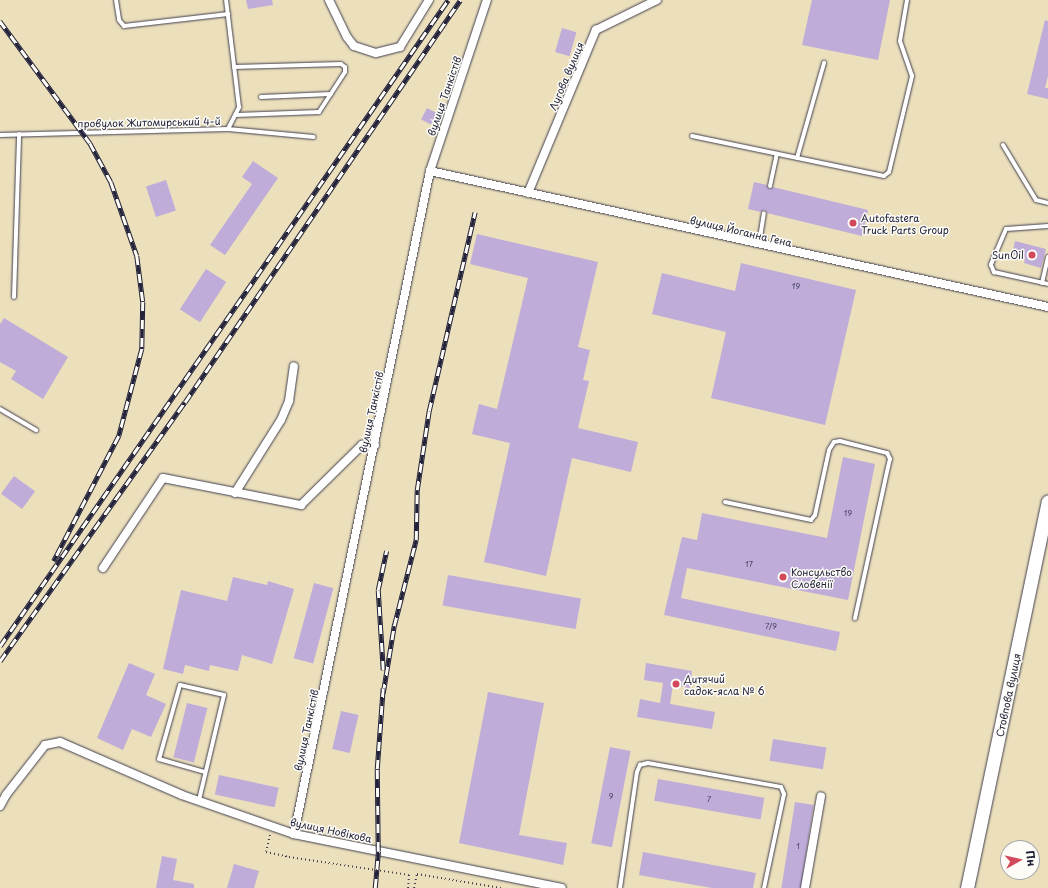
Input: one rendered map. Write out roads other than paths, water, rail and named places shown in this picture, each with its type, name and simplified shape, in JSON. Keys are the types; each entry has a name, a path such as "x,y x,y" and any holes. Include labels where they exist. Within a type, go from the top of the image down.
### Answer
{"main road":[{"name":"Стовпова вулиця","path":"966,888 1048,501"}],"street":[{"path":"330,0 347,37 354,46 376,53 400,47 429,0"},
{"name":"вулиця Танкістів","path":"294,834 375,446 430,171 487,0"},
{"name":"Лугова вулиця","path":"528,193 596,30 657,0"},
{"name":"вулиця Йоганна Гена","path":"430,171 758,245 1048,307"},
{"path":"235,494 281,420 289,401 294,366"},
{"path":"103,568 163,478 235,494 301,505 362,445 375,446"},
{"name":"вулиця Новікова","path":"0,806 6,795 45,745 60,742 199,800 294,834 562,888"},
{"path":"805,888 821,796"}],"lane":[{"path":"116,0 120,20 124,26 228,14"},
{"name":"провулок Житомирський 4-й","path":"0,134 228,129 239,107 226,0"},
{"path":"692,136 884,176 890,172 912,76 900,40 907,0"},
{"path":"797,158 824,63"},
{"path":"234,67 341,64 345,67 345,72 322,109 314,114 236,115"},
{"path":"261,97 331,94"},
{"path":"228,129 314,137"},
{"path":"14,297 19,134"},
{"path":"1003,145 1036,200 1048,203"},
{"path":"770,186 777,154"},
{"path":"758,245 764,213"},
{"path":"1048,226 1006,229 991,265 994,272 1048,284"},
{"path":"1042,283 1048,257"},
{"path":"0,409 36,430"},
{"path":"725,502 811,520 815,515 828,450 834,442 840,441 886,453 890,459 855,618"},
{"path":"199,800 224,695 180,685 159,759 205,772"},
{"path":"620,888 637,772 640,765 648,763 781,788 784,794 764,888"}],"railway":[{"path":"0,646 448,0"},
{"path":"0,661 185,402 460,0"},
{"path":"0,21 90,143 111,182 137,256 143,302 142,349 119,436 54,561"},
{"path":"383,693 394,626 416,540 417,490 429,411 475,212"},
{"path":"383,670 378,590 386,551"},
{"path":"375,888 378,851 377,769 383,688"}],"place":[{"name":"Autofastera Truck Parts Group","path":"853,223"},
{"name":"SunOil","path":"1032,255"},
{"name":"Консульство Словенії","path":"783,577"},
{"name":"Дитячий садок-ясла № 6","path":"676,684"}]}
